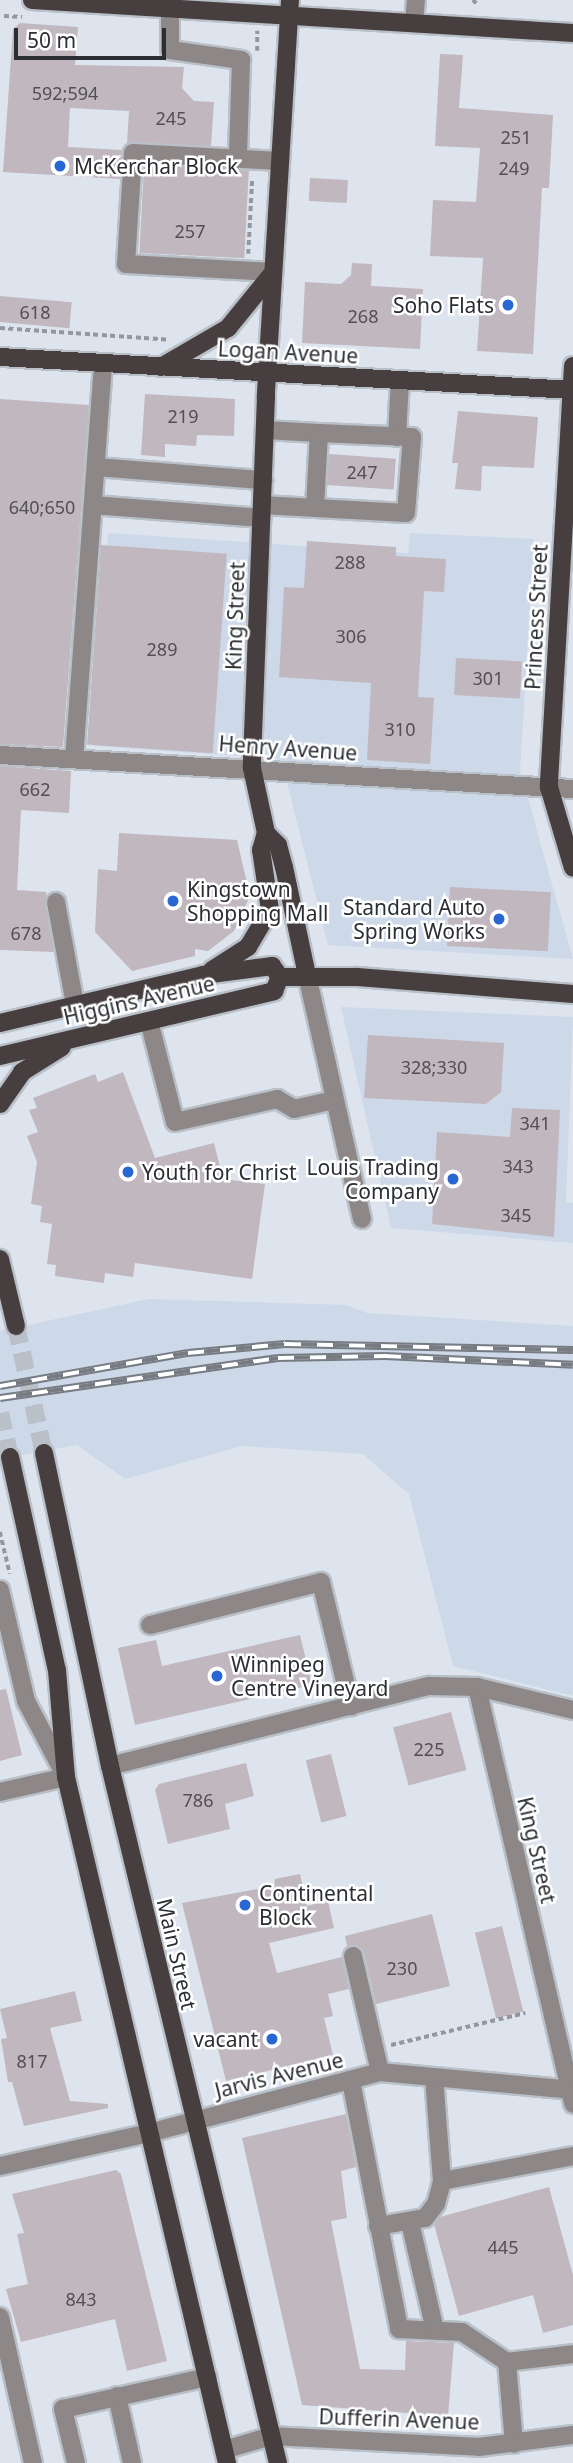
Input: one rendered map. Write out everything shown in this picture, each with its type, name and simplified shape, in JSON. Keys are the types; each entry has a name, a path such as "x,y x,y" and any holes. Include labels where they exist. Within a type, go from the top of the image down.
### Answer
{"main road":[{"path":"32,0 105,2 170,8 289,6 414,22 573,33"},
{"name":"King Street","path":"289,6 267,373 252,768 266,833 278,845 284,867 307,975"},
{"path":"160,367 228,328 273,272"},
{"name":"Logan Avenue","path":"0,357 572,390"},
{"name":"Princess Street","path":"573,366 568,538 549,788 573,868"},
{"path":"203,975 235,957 261,932 271,895 261,850 266,833"},
{"name":"Higgins Avenue","path":"0,1023 203,975 272,966 280,977"},
{"name":"Higgins Avenue","path":"280,977 307,975 573,994"},
{"name":"Higgins Avenue","path":"0,1056 274,991 280,977"},
{"path":"0,1104 22,1072 78,1038"},
{"path":"0,1259 16,1326"},
{"name":"Main Street","path":"44,1452 110,1766 193,2120 278,2463"},
{"path":"10,1457 57,1670 66,1777 226,2456"}],"street":[{"path":"414,22 416,0"},
{"path":"170,8 170,50 241,60 238,158"},
{"path":"273,272 126,264 133,153 280,161"},
{"path":"74,759 103,364"},
{"path":"397,437 400,380"},
{"path":"93,505 262,511 315,507 406,513 412,438 265,430"},
{"path":"315,507 319,433"},
{"path":"96,467 263,480"},
{"name":"Henry Avenue","path":"0,755 573,789"},
{"path":"56,902 75,1005"},
{"name":"King Street","path":"307,975 362,1219"},
{"path":"149,1021 175,1122 277,1099 294,1109 334,1100"},
{"path":"150,1625 321,1582 351,1706"},
{"path":"0,1590 26,1701 66,1777 0,1792"},
{"path":"110,1766 429,1686 477,1687 573,1710"},
{"name":"King Street","path":"477,1687 572,2094"},
{"path":"352,1956 380,2072"},
{"name":"Jarvis Avenue","path":"0,2166 149,2133 380,2072 572,2094"},
{"path":"378,2226 425,2218 436,2204 442,2182 434,2077"},
{"path":"351,2081 399,2329 462,2332 508,2362 573,2354"},
{"path":"442,2182 573,2156"},
{"path":"410,2222 435,2330"},
{"path":"0,2317 33,2463"},
{"path":"508,2362 514,2444"},
{"path":"76,2463 63,2409 207,2377"},
{"path":"117,2396 132,2463"},
{"name":"Dufferin Avenue","path":"226,2456 271,2436 481,2455 514,2444 573,2435"}],"path":[{"path":"473,0 479,6"},
{"path":"0,328 174,340"},
{"path":"374,2049 526,2013"}],"shaded area":[{"path":"108,533 408,553 410,533 534,539 520,770 573,959 328,945 281,759 94,746"},
{"path":"341,1007 573,1017 566,1202 573,1203 573,1243 391,1228"},
{"path":"149,1299 346,1305 367,1313 573,1326 573,1696 453,1666 409,1494 363,1454 242,1446 125,1479 77,1445 0,1459 0,1331"}],"building":[{"path":"20,23 78,27 75,65 184,67 182,88 194,101 214,102 211,146 127,144 129,111 70,108 68,147 122,150 120,179 3,172 13,29"},
{"path":"440,54 463,55 459,108 553,115 549,188 542,188 533,354 477,351 483,258 430,256 433,200 476,202 480,148 435,146"},
{"path":"144,165 249,170 244,258 139,253"},
{"path":"310,178 348,180 347,203 309,201"},
{"path":"352,263 372,264 371,286 423,289 420,349 302,343 305,282 341,284 351,275"},
{"path":"0,296 72,302 69,328 0,322"},
{"path":"145,394 235,399 234,436 197,435 196,446 165,444 165,457 141,455"},
{"path":"0,399 89,405 63,747 0,744"},
{"path":"458,411 538,417 534,468 482,466 481,491 455,489 458,463 452,463"},
{"path":"329,454 396,459 394,490 327,485"},
{"path":"307,541 396,547 396,556 446,559 444,592 424,591 418,697 434,698 430,764 367,760 371,683 279,677 284,587 304,588"},
{"path":"101,545 227,554 213,753 87,745"},
{"path":"456,658 522,661 520,698 454,695"},
{"path":"0,766 71,771 69,813 21,810 17,890 46,892 54,952 0,950"},
{"name":"Kingstown Shopping Mall","path":"119,833 237,840 250,896 234,931 208,951 195,949 195,956 132,971 95,932 98,869 117,871"},
{"name":"Standard Auto Spring Works","path":"450,887 551,892 548,951 447,946"},
{"path":"368,1035 504,1043 501,1092 486,1104 364,1098"},
{"name":"Youth for Christ","path":"123,1072 155,1158 214,1143 223,1179 265,1184 252,1279 135,1263 133,1277 105,1273 104,1283 55,1276 56,1265 47,1264 52,1224 40,1222 42,1206 31,1204 37,1162 27,1136 38,1132 29,1110 37,1108 33,1098 95,1074 98,1082"},
{"path":"512,1108 560,1110 554,1237 432,1224 437,1132 510,1137"},
{"name":"Winnipeg Centre Vineyard","path":"300,1635 312,1685 135,1725 118,1648 156,1640 162,1666"},
{"path":"6,1689 22,1755 0,1761 0,1690"},
{"path":"451,1712 467,1770 409,1785 393,1728"},
{"path":"331,1754 346,1816 321,1822 306,1760"},
{"path":"246,1763 254,1796 225,1804 230,1829 168,1844 155,1790 159,1784"},
{"path":"300,1874 307,1906 328,1901 334,1928 269,1943 277,1973 342,1957 349,1989 328,1994 333,2016 324,2018 333,2055 226,2081 182,1903 274,1886 275,1879"},
{"path":"432,1914 450,1986 376,2004 364,1953 357,1945 347,1946 345,1936"},
{"path":"502,1926 523,2011 496,2018 475,1933"},
{"path":"75,1991 82,2021 50,2028 70,2101 108,2104 108,2108 24,2126 12,2082 8,2082 1,2039 7,2038 0,2009"},
{"path":"346,2114 356,2167 341,2171 347,2218 331,2221 360,2369 405,2370 406,2341 454,2343 448,2416 302,2405 242,2138"},
{"path":"116,2170 121,2174 167,2361 127,2371 115,2319 21,2342 6,2289 28,2284 17,2234 24,2233 12,2194"},
{"path":"549,2187 573,2275 573,2325 543,2333 533,2295 459,2316 434,2224 440,2217"}],"tunnel":[{"path":"16,1326 44,1453"},
{"path":"0,1413 10,1457"}],"railway":[{"path":"0,1386 188,1353 285,1344 573,1350"},
{"path":"0,1398 278,1358 385,1356 573,1365"}],"place":[{"name":"McKerchar Block","path":"60,166"},
{"name":"Soho Flats","path":"508,305"},
{"name":"Kingstown Shopping Mall","path":"173,901"},
{"name":"Standard Auto Spring Works","path":"499,919"},
{"name":"Youth for Christ","path":"128,1172"},
{"name":"Louis Trading Company","path":"453,1179"},
{"name":"Winnipeg Centre Vineyard","path":"217,1676"},
{"name":"Continental Block","path":"245,1905"},
{"name":"vacant","path":"272,2039"}]}
